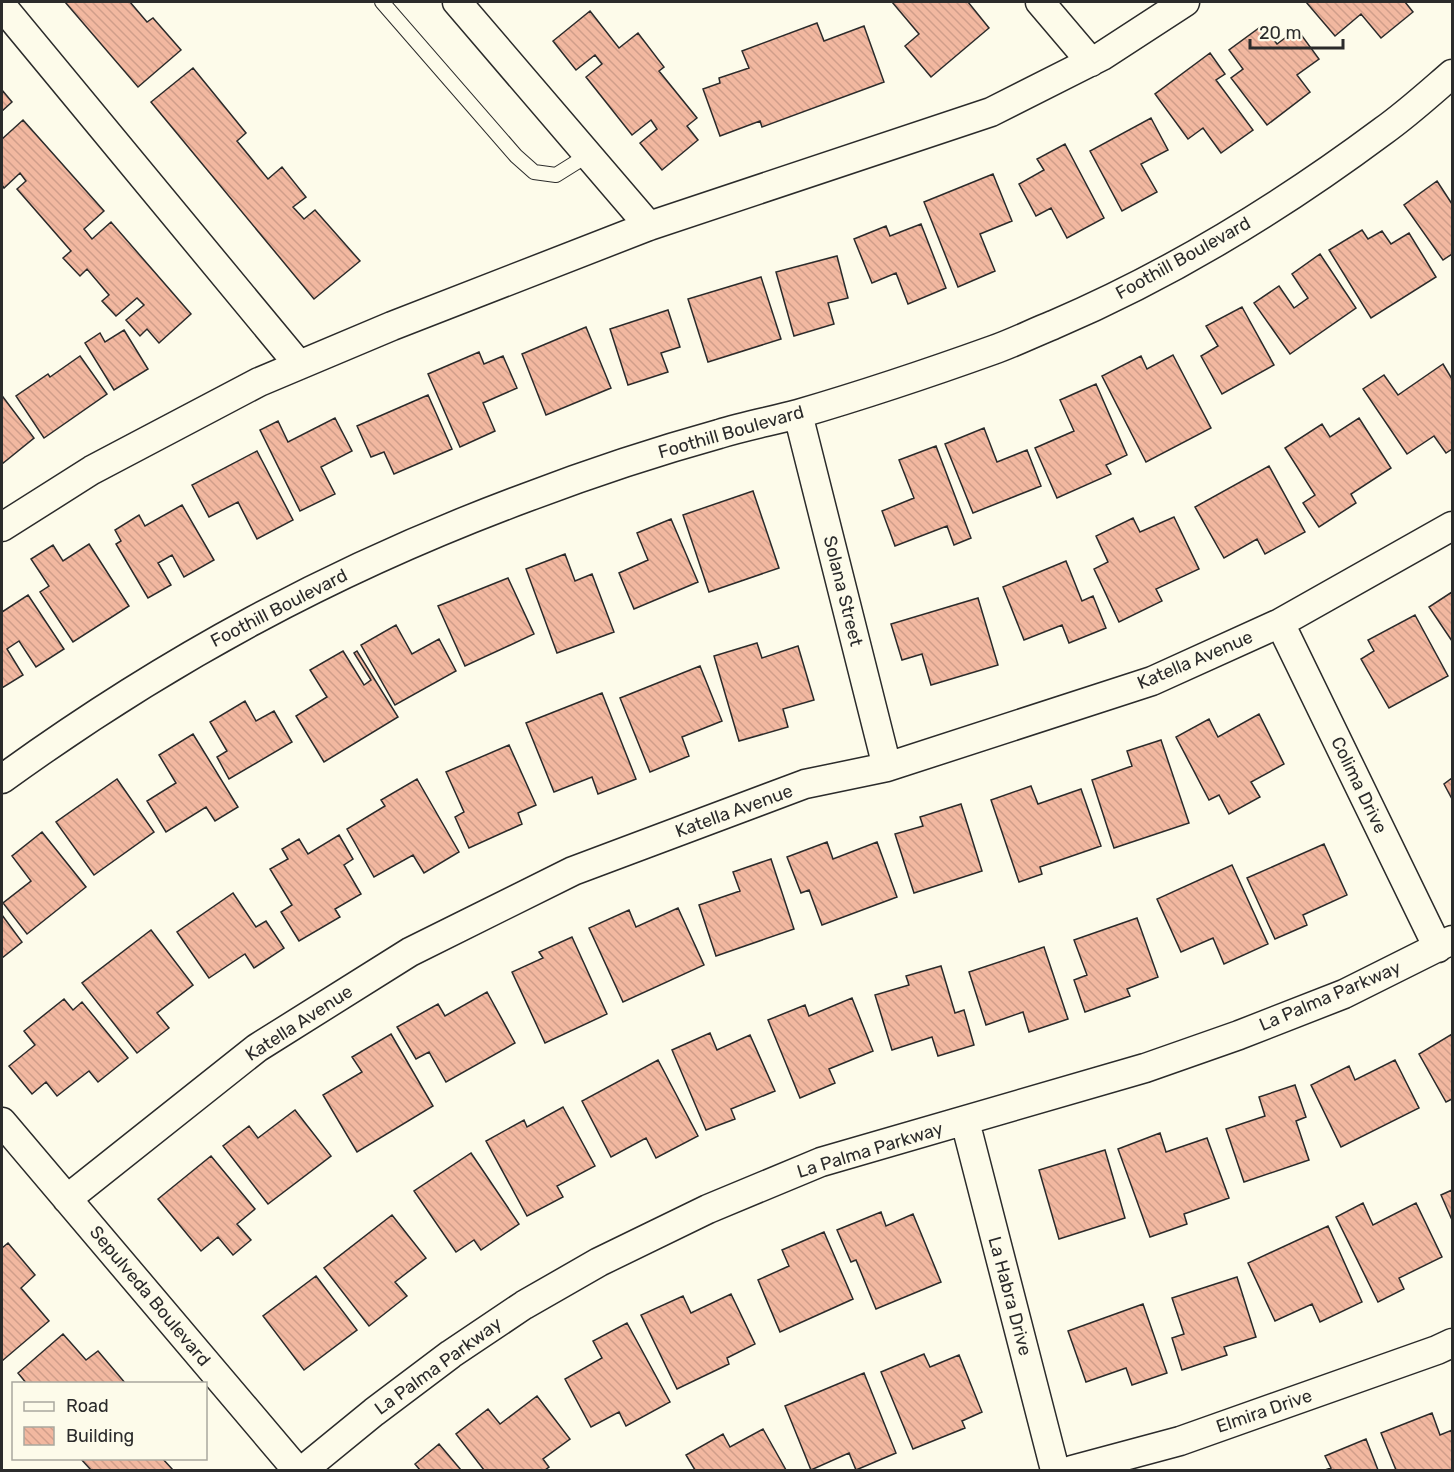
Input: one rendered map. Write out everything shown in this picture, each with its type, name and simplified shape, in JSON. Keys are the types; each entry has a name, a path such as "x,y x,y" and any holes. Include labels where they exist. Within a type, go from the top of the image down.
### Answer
{"street":[{"path":"457,2 649,226"},
{"path":"1040,2 1091,62"},
{"path":"2,527 92,470 259,382 392,326 649,226 991,111 1091,62 1185,2"},
{"path":"2,6 299,365"},
{"name":"Foothill Boulevard","path":"2,779 104,708 196,651 301,594 453,525 550,489 717,434 798,414 996,349 1089,309 1180,263 1283,200 1385,130 1452,74"},
{"name":"Solana Street","path":"798,414 887,767"},
{"name":"Katella Avenue","path":"68,1198 257,1048 410,952 573,871 805,784 887,767 1152,681 1280,623 1452,526"},
{"name":"Colima Drive","path":"1280,623 1445,944"},
{"name":"La Palma Parkway","path":"303,1470 374,1412 451,1354 524,1305 599,1262 708,1209 821,1162 1145,1068 1239,1035 1344,994 1445,944"},
{"name":"La Habra Drive","path":"965,1121 1055,1470"},
{"name":"Sepulveda Boulevard","path":"2,1122 297,1470"},
{"name":"Elmira Drive","path":"1072,1470 1180,1441 1452,1343"}],"lane":[{"path":"382,2 508,147 534,172 556,175 588,155"}],"building":[{"path":"65,2 130,2 147,22 153,18 181,50 138,87"},
{"path":"892,2 968,2 989,28 931,77 905,46 919,34"},
{"path":"1306,2 1405,2 1413,12 1381,38 1361,14 1335,36"},
{"path":"590,11 619,48 638,33 664,67 659,71 697,118 687,126 698,140 662,170 640,143 657,129 651,120 632,135 586,77 602,64 595,55 576,70 553,41"},
{"path":"817,23 824,41 864,26 884,82 762,127 760,121 720,136 703,89 720,83 719,78 749,68 742,51"},
{"path":"1263,25 1277,44 1297,29 1319,59 1297,75 1310,92 1267,125 1231,78 1243,69 1229,50"},
{"path":"1210,53 1225,74 1216,80 1253,130 1221,153 1203,128 1188,139 1155,94"},
{"path":"193,68 246,133 237,141 268,179 282,167 306,197 293,207 304,219 315,210 360,261 314,299 151,102"},
{"path":"2,90 12,102 2,111"},
{"path":"1151,118 1168,150 1141,164 1157,192 1122,211 1090,151"},
{"path":"23,120 104,211 84,229 92,239 111,222 191,314 159,343 147,329 140,336 126,320 144,305 137,298 116,316 102,301 109,295 87,269 80,276 63,258 71,251 17,189 26,181 20,173 4,188 2,185 2,139"},
{"path":"1065,144 1104,218 1067,238 1051,208 1036,216 1019,184 1044,170 1037,159"},
{"path":"993,174 1012,221 980,234 995,271 958,287 924,202"},
{"path":"1437,181 1452,204 1452,254 1443,260 1404,205"},
{"path":"921,224 946,288 908,304 896,273 872,283 854,239 886,226 890,236"},
{"path":"1362,230 1368,239 1382,231 1391,244 1409,233 1436,277 1371,318 1329,250"},
{"path":"1320,254 1356,308 1290,354 1254,303 1279,286 1294,308 1308,298 1292,274"},
{"path":"837,256 848,298 828,303 834,324 794,336 776,272"},
{"path":"761,277 781,339 708,362 688,299"},
{"path":"1242,307 1274,365 1222,394 1201,356 1218,346 1206,326"},
{"path":"668,310 680,347 661,353 668,372 628,385 610,329"},
{"path":"586,327 611,388 546,415 522,354"},
{"path":"124,330 148,369 114,390 85,343 100,333 105,342"},
{"path":"479,352 484,364 503,356 517,388 483,403 495,431 460,447 428,374"},
{"path":"1173,355 1211,428 1146,462 1102,376 1141,356 1147,369"},
{"path":"80,356 107,394 44,438 16,396 48,374 50,377"},
{"path":"1443,364 1452,379 1452,449 1446,453 1434,436 1407,454 1363,389 1384,375 1398,395"},
{"path":"1096,384 1127,455 1106,465 1111,474 1057,498 1035,448 1074,431 1060,400"},
{"path":"428,395 452,449 394,474 384,452 371,457 357,426"},
{"path":"2,398 34,438 2,464"},
{"path":"335,418 352,451 321,467 335,494 300,511 260,430 278,421 288,442"},
{"path":"1359,418 1391,468 1351,494 1356,503 1319,527 1303,503 1315,495 1285,448 1322,424 1330,437"},
{"path":"984,428 997,462 1027,450 1041,486 973,513 945,444"},
{"path":"936,446 971,538 954,545 947,526 895,546 882,511 914,498 899,460"},
{"path":"257,451 293,520 257,539 238,502 209,517 192,485"},
{"path":"1269,466 1305,532 1265,554 1257,539 1224,558 1195,507"},
{"path":"753,491 779,568 709,592 683,515"},
{"path":"182,505 214,560 184,577 172,555 158,563 171,585 148,598 116,544 121,541 115,530 139,515 145,526"},
{"path":"1174,517 1199,569 1156,589 1162,601 1119,622 1094,569 1108,562 1096,536 1133,518 1140,532"},
{"path":"671,519 698,582 634,609 619,573 648,560 637,533"},
{"path":"89,544 129,606 73,642 40,592 49,586 31,559 53,545 63,561"},
{"path":"565,554 575,581 592,574 614,632 557,653 526,569"},
{"path":"1066,561 1082,601 1093,596 1106,628 1069,643 1062,625 1024,640 1003,587"},
{"path":"508,578 534,634 465,666 438,606"},
{"path":"1452,592 1452,641 1429,607"},
{"path":"28,595 64,649 36,667 19,641 7,649 23,675 2,688 2,612"},
{"path":"978,598 998,665 931,685 922,654 902,660 891,624"},
{"path":"1415,615 1448,676 1389,708 1361,659 1374,651 1368,640"},
{"path":"396,625 412,654 439,639 456,671 395,705 361,645"},
{"path":"757,643 762,658 798,646 814,700 783,709 788,727 739,741 714,656"},
{"path":"343,651 364,685 371,680 354,653 357,651 398,717 324,762 296,716 327,697 310,670"},
{"path":"700,666 722,721 682,737 689,756 650,772 620,698"},
{"path":"602,693 636,779 598,794 592,777 554,792 526,723"},
{"path":"245,701 256,721 274,711 292,742 229,779 217,757 227,751 210,722"},
{"path":"1259,714 1284,764 1251,782 1260,797 1229,814 1219,795 1209,800 1176,737 1209,719 1218,737"},
{"path":"193,734 238,807 215,821 206,807 166,832 147,801 176,783 159,755"},
{"path":"1161,740 1189,823 1114,848 1092,780 1132,766 1127,751"},
{"path":"509,745 536,805 518,813 522,824 469,848 455,817 464,812 446,772"},
{"path":"1452,778 1452,799 1444,784"},
{"path":"117,779 154,832 94,875 56,822"},
{"path":"417,779 459,852 424,873 413,855 374,877 347,829 385,806 381,800"},
{"path":"1031,786 1038,804 1081,789 1101,846 1040,867 1042,874 1019,882 991,800"},
{"path":"961,804 982,871 914,893 895,834 923,826 920,817"},
{"path":"42,832 86,887 27,934 3,903 31,881 12,856"},
{"path":"339,835 353,859 344,865 361,894 335,909 340,917 299,941 281,912 292,905 270,869 288,859 282,849 299,839 308,854"},
{"path":"827,842 833,859 877,842 897,897 822,925 809,890 801,893 787,857"},
{"path":"1324,844 1347,895 1303,915 1307,925 1275,939 1247,878"},
{"path":"771,859 794,929 716,956 699,905 740,891 733,872"},
{"path":"1232,865 1268,944 1224,964 1213,938 1181,952 1157,899"},
{"path":"233,893 256,927 266,921 284,948 254,968 245,954 209,978 177,932"},
{"path":"678,908 704,965 623,1002 589,928 629,910 636,927"},
{"path":"2,915 22,942 2,958"},
{"path":"1137,918 1158,977 1127,989 1130,996 1085,1012 1074,980 1087,975 1074,940"},
{"path":"151,930 193,985 157,1013 169,1028 137,1053 82,983"},
{"path":"572,937 607,1014 545,1043 512,972 543,958 539,952"},
{"path":"1044,947 1068,1019 1029,1032 1023,1012 986,1025 969,972"},
{"path":"941,966 955,1013 964,1010 974,1045 938,1056 932,1037 892,1050 875,995 909,985 906,976"},
{"path":"487,992 515,1043 446,1082 429,1052 416,1059 397,1027 438,1004 445,1016"},
{"path":"852,998 873,1051 829,1069 835,1083 800,1098 768,1020 805,1005 809,1016"},
{"path":"64,999 73,1010 82,1002 128,1058 98,1082 89,1071 57,1096 46,1082 32,1094 9,1066 35,1045 24,1031"},
{"path":"710,1033 717,1050 750,1035 775,1091 731,1109 735,1119 706,1130 672,1050"},
{"path":"391,1034 433,1106 357,1152 323,1095 362,1072 352,1057"},
{"path":"1452,1034 1452,1099 1446,1102 1419,1054"},
{"path":"658,1060 698,1136 656,1158 646,1138 611,1157 582,1101"},
{"path":"1395,1060 1419,1108 1341,1147 1311,1085 1349,1066 1355,1080"},
{"path":"1295,1085 1306,1117 1296,1121 1309,1160 1244,1182 1226,1129 1265,1116 1259,1097"},
{"path":"563,1107 595,1166 557,1186 563,1197 527,1216 486,1141 524,1120 527,1127"},
{"path":"295,1110 331,1156 268,1204 223,1146 249,1126 258,1138"},
{"path":"1160,1133 1166,1152 1207,1138 1229,1198 1184,1214 1187,1224 1150,1237 1118,1149"},
{"path":"1105,1150 1125,1218 1059,1239 1039,1170"},
{"path":"471,1153 519,1224 481,1250 474,1240 456,1252 414,1191"},
{"path":"211,1156 255,1209 237,1224 251,1240 233,1255 218,1237 201,1251 158,1199"},
{"path":"1452,1190 1452,1220 1441,1195"},
{"path":"1363,1203 1373,1225 1416,1203 1442,1257 1399,1278 1404,1289 1378,1302 1336,1217"},
{"path":"881,1212 886,1226 913,1214 941,1282 876,1309 856,1260 851,1262 837,1230"},
{"path":"392,1215 426,1258 395,1282 407,1296 369,1326 324,1268"},
{"path":"1328,1226 1362,1302 1320,1322 1312,1304 1275,1321 1248,1263"},
{"path":"824,1232 853,1299 780,1332 758,1280 789,1266 782,1250"},
{"path":"8,1243 35,1275 21,1288 49,1321 2,1361 2,1248"},
{"path":"316,1276 357,1330 304,1370 263,1316"},
{"path":"1237,1277 1256,1337 1224,1347 1227,1355 1182,1370 1172,1338 1184,1334 1172,1298"},
{"path":"731,1294 755,1344 727,1358 729,1364 677,1389 641,1315 683,1296 691,1313"},
{"path":"1143,1304 1167,1373 1132,1385 1126,1368 1086,1382 1068,1331"},
{"path":"627,1323 670,1402 626,1426 619,1412 591,1427 565,1379 602,1358 593,1341"},
{"path":"63,1334 86,1360 98,1351 124,1382 25,1382 18,1373"},
{"path":"924,1354 930,1367 959,1355 982,1412 962,1421 965,1428 913,1449 881,1372"},
{"path":"864,1373 896,1453 856,1470 849,1453 811,1470 785,1406"},
{"path":"537,1396 570,1439 543,1459 549,1467 545,1470 484,1470 456,1434 488,1409 500,1424"},
{"path":"1432,1413 1440,1435 1452,1430 1452,1470 1396,1470 1381,1433"},
{"path":"763,1429 786,1470 695,1470 686,1455 723,1434 730,1447"},
{"path":"1366,1439 1378,1470 1325,1470 1331,1468 1325,1456"},
{"path":"439,1444 461,1470 420,1470 415,1464"},
{"path":"82,1460 164,1460 173,1470 91,1470"}]}
